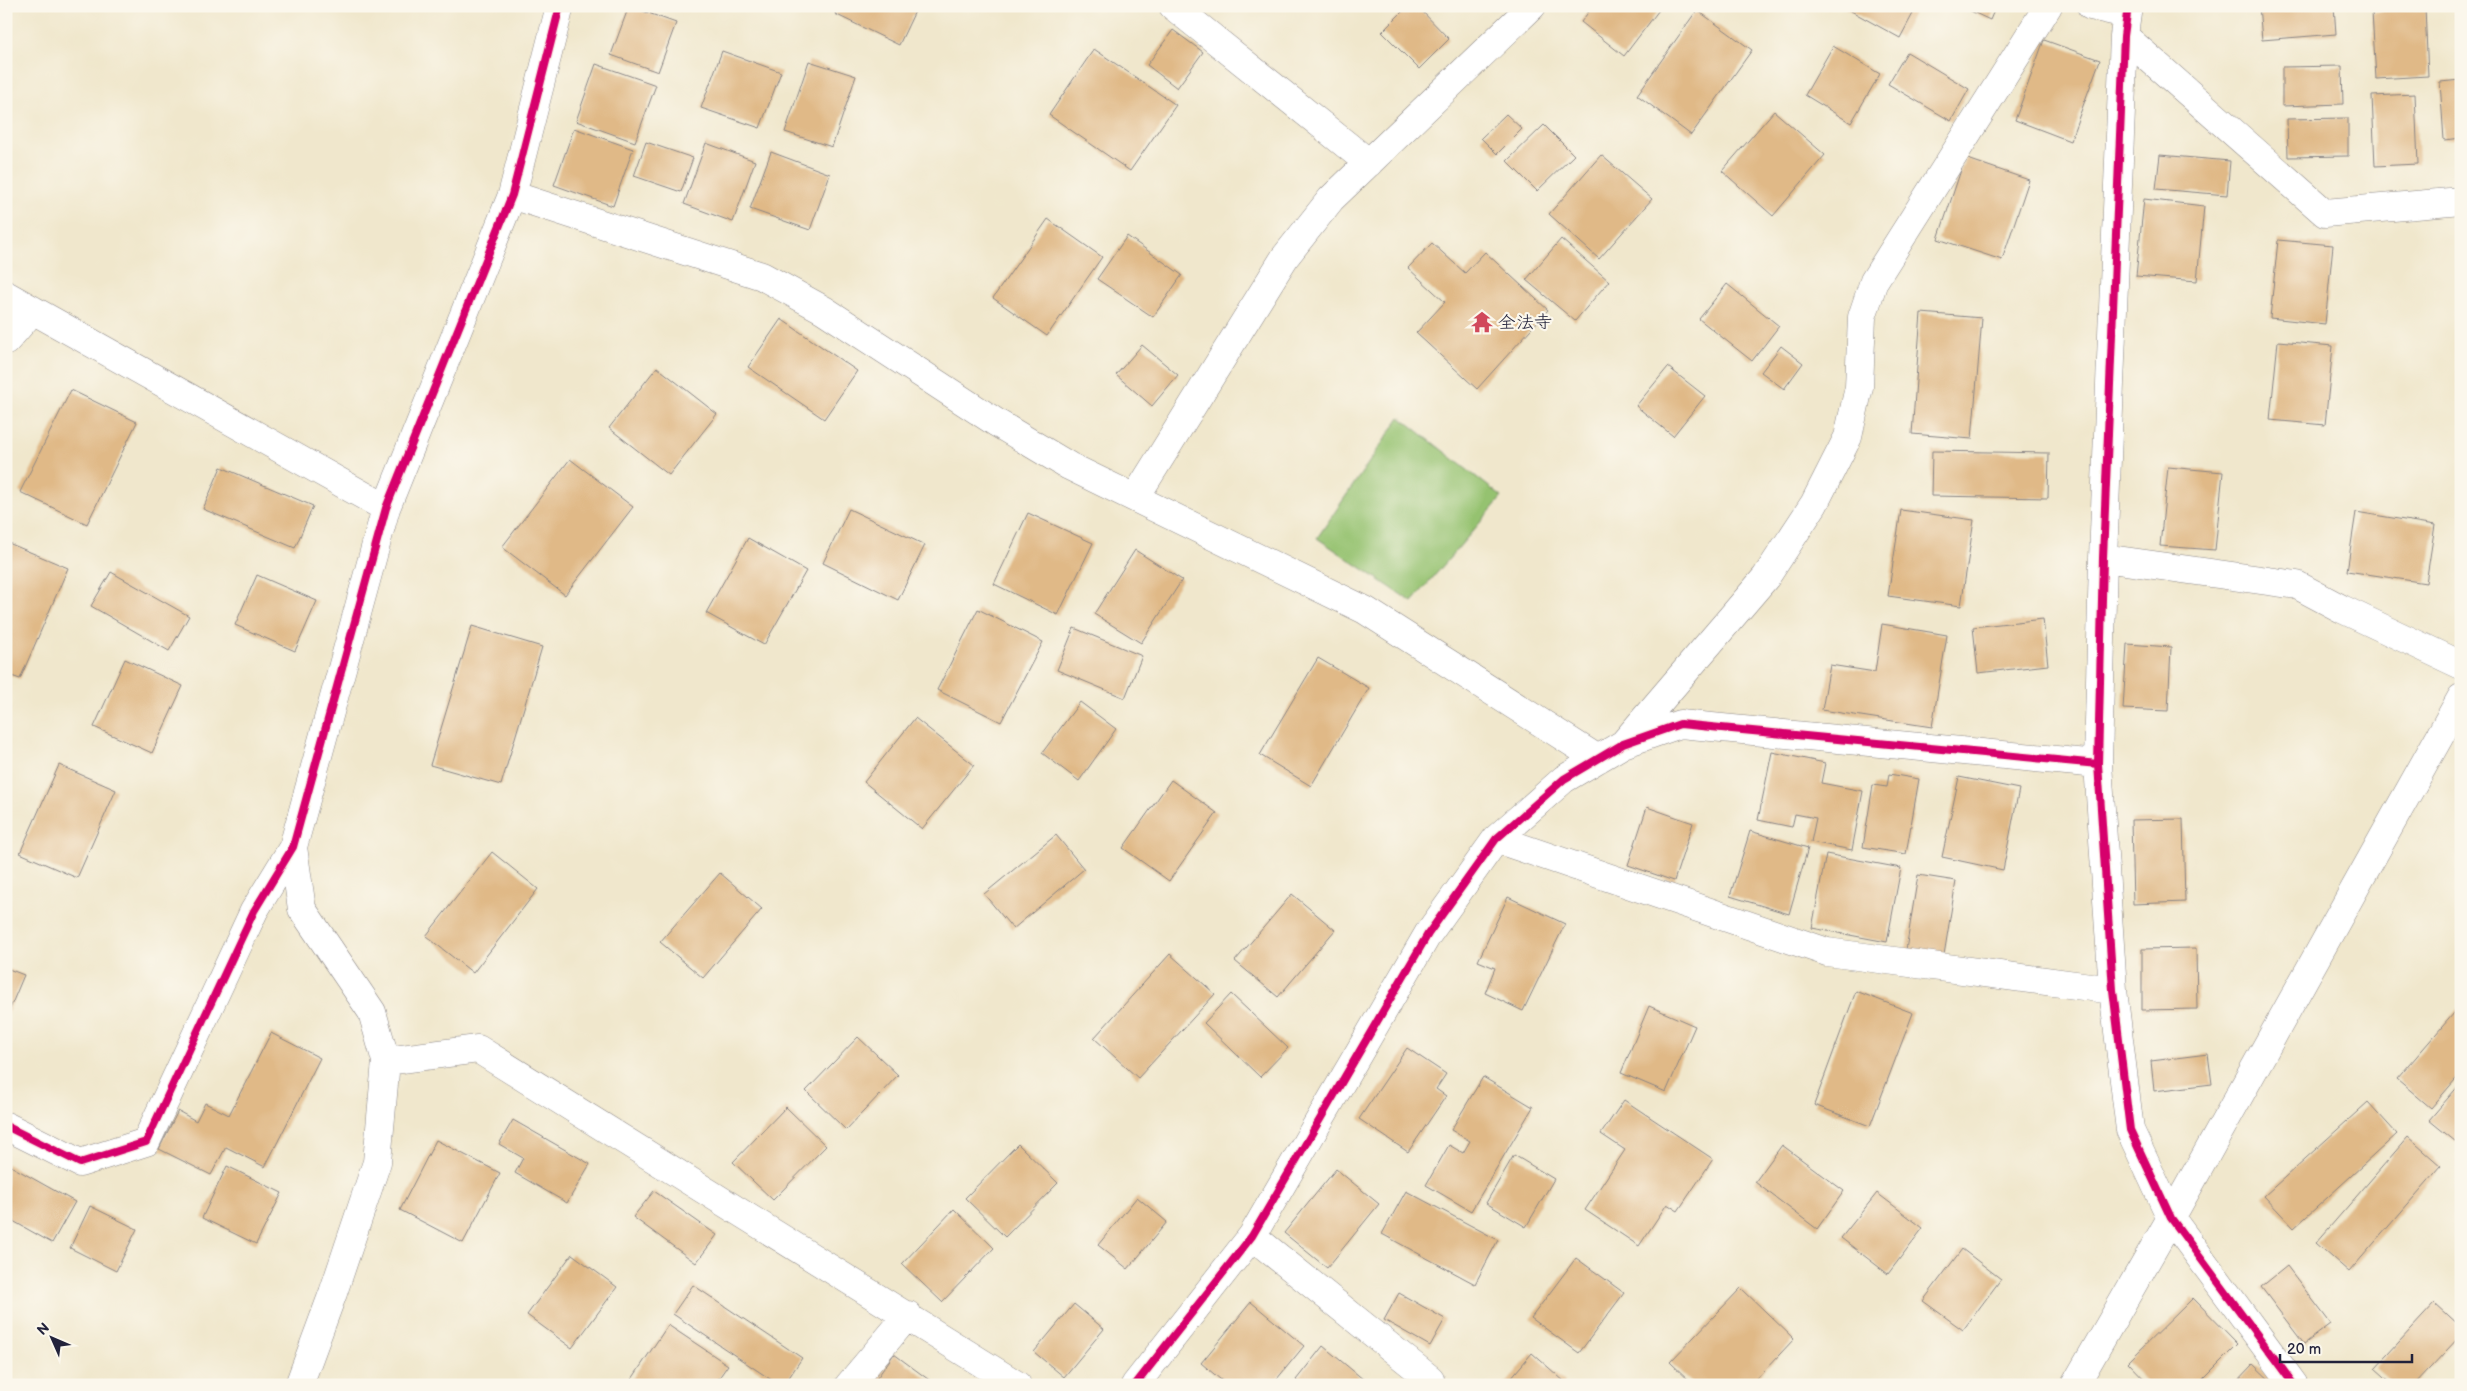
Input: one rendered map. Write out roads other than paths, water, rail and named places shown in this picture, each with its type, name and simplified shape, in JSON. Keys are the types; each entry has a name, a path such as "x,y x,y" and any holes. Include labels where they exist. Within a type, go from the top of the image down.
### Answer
{"street":[{"path":"1173,6 1369,163"},
{"path":"1135,498 1285,257 1331,199 1532,6"},
{"path":"1623,744 1766,577 1814,504 1848,437 1859,388 1862,318 1874,281 2048,6"},
{"path":"2091,6 2126,19 2325,214 2461,201"},
{"path":"6,1126 80,1164 146,1142 254,911 293,847 386,508 512,196 559,7"},
{"path":"2126,19 2103,558 2098,764 2113,990 2130,1130 2171,1218 2294,1385"},
{"path":"512,196 762,276 824,310 1021,438 1070,466 1365,610 1598,759"},
{"path":"6,295 386,508"},
{"path":"6,341 33,310"},
{"path":"2103,558 2297,585 2342,610 2461,664"},
{"path":"2075,1385 2171,1218 2461,698"},
{"path":"1135,1385 1252,1236 1428,934 1496,839 1564,778 1623,744 1680,724 2098,764"},
{"path":"1496,839 1827,952 2113,990"},
{"path":"293,847 302,909 372,1012 386,1061 377,1162 333,1293 299,1385"},
{"path":"386,1061 478,1049 908,1315 1017,1385"},
{"path":"1252,1236 1430,1379 1429,1385"},
{"path":"849,1385 908,1315"}],"place":[{"name":"全法寺","path":"1482,322"}]}
